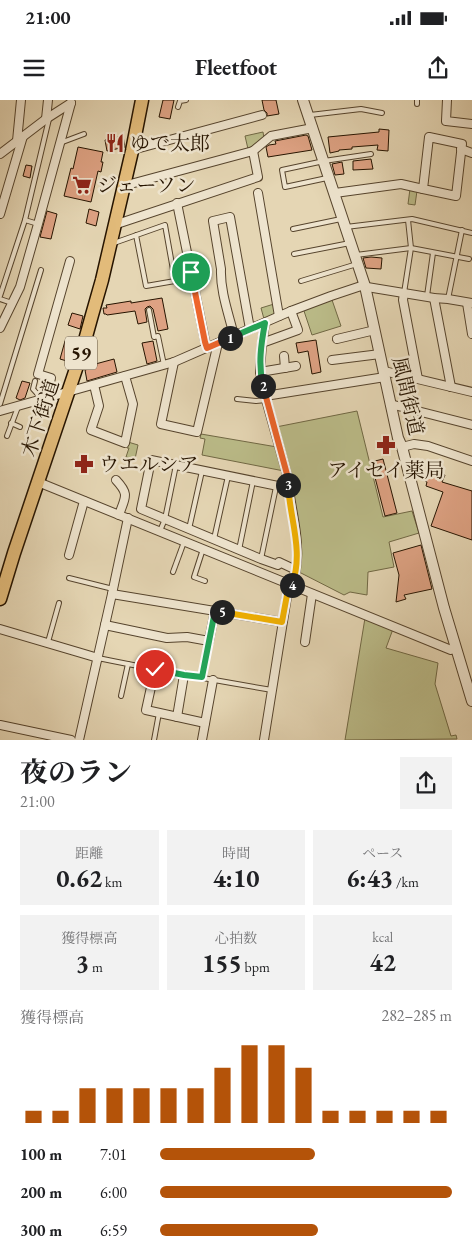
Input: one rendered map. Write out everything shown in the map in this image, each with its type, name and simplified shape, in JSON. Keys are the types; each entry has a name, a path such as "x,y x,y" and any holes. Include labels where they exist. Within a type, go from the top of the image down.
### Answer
{"main road":[{"name":"木下街道","path":"0,600 92,315 142,100"}],"street":[{"path":"0,214 20,139 21,100"},
{"path":"48,100 48,118"},
{"name":"風間街道","path":"303,100 365,286 398,438 402,447 455,648 472,702"},
{"path":"447,100 446,120 472,124"},
{"path":"0,154 73,101"},
{"path":"0,328 20,287 73,101"},
{"path":"132,148 136,149 262,116"},
{"path":"123,186 253,151 271,136 312,128"},
{"path":"335,194 401,184 423,189 456,196 462,144 429,137 423,189"},
{"path":"461,149 472,153"},
{"path":"114,225 258,177 253,151"},
{"path":"258,193 279,316"},
{"path":"177,203 207,348"},
{"path":"234,336 220,276 221,268 213,221 230,217 250,329"},
{"path":"44,399 51,378 38,374 70,261"},
{"path":"0,411 174,362 291,311 361,286 471,303 472,334"},
{"path":"404,293 403,300 418,379"},
{"path":"430,297 451,387"},
{"path":"262,344 298,330 291,311"},
{"path":"264,740 282,622 296,570 297,546 288,478 260,372 265,323"},
{"path":"337,339 375,330"},
{"path":"174,362 161,424 197,432 218,343"},
{"path":"332,360 380,354"},
{"path":"284,356 285,368"},
{"path":"260,372 296,366"},
{"path":"266,398 384,374 418,379 472,392"},
{"path":"94,385 99,406 91,430 125,443 133,404 125,376"},
{"path":"390,404 472,425"},
{"path":"402,447 414,444 428,446 472,461"},
{"path":"288,488 151,460 141,509 261,559 278,565 280,562 296,570"},
{"path":"116,480 124,488 126,495 119,515"},
{"path":"38,482 451,650 455,648"},
{"path":"69,555 84,501"},
{"path":"79,740 128,518"},
{"path":"113,592 282,622"},
{"path":"305,642 312,594"},
{"path":"105,625 167,638 187,637 209,641 215,611"},
{"path":"0,629 98,658"},
{"path":"155,669 146,710 205,723"},
{"path":"176,717 184,675"},
{"path":"202,740 213,680"},
{"path":"0,725 52,738 71,740"}],"lane":[{"path":"178,107 180,102 186,100"},
{"path":"308,115 361,109 382,113"},
{"path":"13,303 0,298 25,220 48,118"},
{"path":"60,143 84,134"},
{"path":"329,177 285,187 282,170 371,154"},
{"path":"293,229 344,223 412,219 472,233"},
{"path":"25,220 38,224"},
{"path":"404,293 411,248 408,220"},
{"path":"110,244 136,235 165,225 175,281 146,286 136,235"},
{"path":"448,299 462,230"},
{"path":"294,254 350,244"},
{"path":"302,281 356,259 411,248 469,259"},
{"path":"430,297 434,253"},
{"path":"0,404 41,270"},
{"path":"149,310 154,337 158,336 164,365"},
{"path":"36,381 34,389 44,399"},
{"path":"237,399 256,401 266,398"},
{"path":"7,436 18,406"},
{"path":"11,424 20,426"},
{"path":"160,532 165,519 176,465"},
{"path":"189,530 202,471"},
{"path":"214,539 228,476"},
{"path":"239,550 253,481"},
{"path":"261,559 276,487"},
{"path":"173,572 184,542"},
{"path":"204,549 194,577 205,581"},
{"path":"69,578 113,592"},
{"path":"48,642 60,603"},
{"path":"202,677 209,641"},
{"path":"98,658 272,690"},
{"path":"121,696 128,664"},
{"path":"154,740 158,713"}],"green space":[{"path":"263,132 264,138 248,149 245,136"},
{"path":"410,189 417,191 415,205 408,204"},
{"path":"331,297 341,326 312,335 303,308"},
{"path":"274,304 276,313 264,319 261,308"},
{"path":"357,411 383,517 412,511 419,533 389,542 394,567 368,572 367,595 350,592 344,595 299,572 299,545 276,427"},
{"path":"201,434 277,447 284,471 202,455 205,439 200,438"},
{"path":"128,442 138,445 135,459 126,457 129,448 127,448"},
{"path":"365,618 393,629 386,648 438,663 435,684 451,736 456,735 457,739 345,740"}],"building":[{"path":"163,100 174,100 170,119 159,117"},
{"path":"262,100 276,100 279,114 267,116"},
{"path":"379,129 389,130 388,151 377,150 378,145 352,147 352,149 330,153 328,137 379,132"},
{"path":"306,135 312,150 268,157 266,147 276,144 275,141"},
{"path":"123,136 125,147 107,151 105,140"},
{"path":"78,147 103,152 101,172 98,171 91,202 64,196"},
{"path":"371,159 373,169 353,170 353,161"},
{"path":"342,162 344,174 335,175 332,164"},
{"path":"26,165 32,166 30,178 23,176"},
{"path":"89,209 99,212 96,226 86,223"},
{"path":"47,211 57,214 51,239 40,237"},
{"path":"363,258 382,258 381,269 366,268"},
{"path":"162,298 168,329 158,331 153,309 150,306 145,309 147,322 138,324 135,311 104,314 103,308 107,308 106,305"},
{"path":"72,313 83,316 80,329 68,325"},
{"path":"316,340 321,372 312,374 308,351 298,353 296,343"},
{"path":"65,341 75,344 70,362 60,359"},
{"path":"153,341 157,361 147,364 142,343"},
{"path":"114,359 117,372 87,381 85,370 89,369 88,366"},
{"path":"22,381 30,383 25,398 20,400 16,398"},
{"path":"390,440 392,447 381,450 379,443"},
{"path":"383,459 397,513 385,516 371,462"},
{"path":"429,470 445,475 442,482 472,491 472,540 431,526 443,492 426,486 427,482 425,481"},
{"path":"421,545 432,589 404,595 406,599 396,602 399,575 393,553"}],"place":[{"name":"ゆで太郎","path":"115,143"},
{"name":"ジェーソン","path":"82,185"},
{"name":"アイセイ薬局","path":"386,445"},
{"name":"ウエルシア","path":"84,464"}],"route":[{"path":"155,669 202,677 215,611 282,622 289,584 292,586 296,570 297,546 288,478 260,372 265,323 207,348 191,272"}]}
